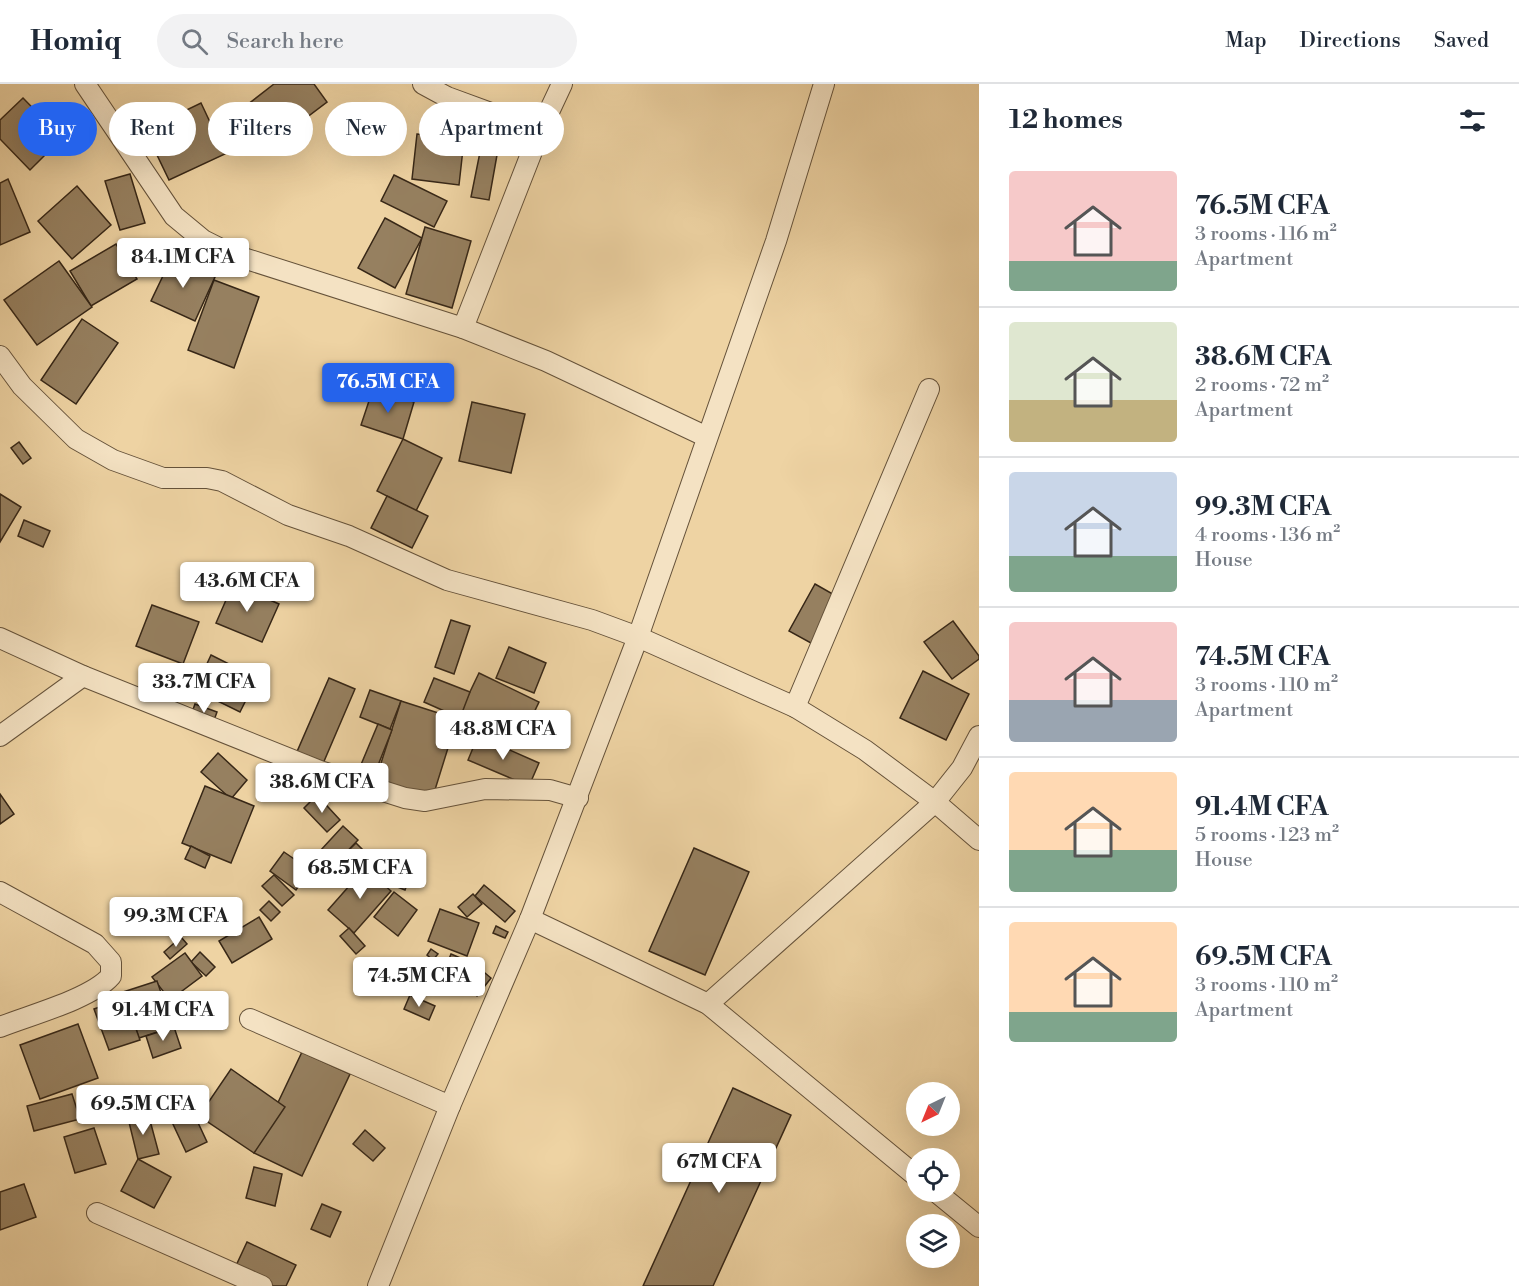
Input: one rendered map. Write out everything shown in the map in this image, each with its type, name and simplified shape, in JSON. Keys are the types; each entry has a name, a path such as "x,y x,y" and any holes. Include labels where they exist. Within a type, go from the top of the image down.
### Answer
{"street":[{"path":"85,84 174,216 203,240 231,254 463,328 546,361 707,437"},
{"path":"423,84 461,102"},
{"path":"554,102 562,84"},
{"path":"378,1286 450,1106 530,919 638,637 776,241 824,84"},
{"path":"463,328 530,156"},
{"path":"0,356 22,386 76,439 113,460 163,478 207,478 222,481 288,515 349,536 447,580 592,621 638,637 795,707 865,750 935,802 979,840"},
{"path":"795,707 929,389"},
{"path":"0,638 83,676 320,771 405,798 425,801 485,789 550,790 578,798"},
{"path":"0,736 83,676"},
{"path":"708,1004 935,802 962,768 979,736"},
{"path":"0,892 95,944 111,962 111,976 103,985 62,1004 0,1027"},
{"path":"530,919 708,1004 906,1168"},
{"path":"249,1019 450,1106"},
{"path":"948,1202 979,1227"},
{"path":"97,1213 262,1286"}],"building":[{"path":"274,84 314,84 327,102 313,113 313,102 251,102"},
{"path":"18,103 18,156 44,156 30,170 0,139 0,120"},
{"path":"201,103 208,118 208,156 221,156 169,180 157,156 196,156 196,105"},
{"path":"417,134 419,134 419,156 462,156 459,185 412,179"},
{"path":"479,156 497,156 489,200 471,197"},
{"path":"130,174 145,223 120,230 105,181"},
{"path":"394,175 447,201 434,227 381,201"},
{"path":"8,179 30,232 0,245 0,183"},
{"path":"77,186 111,225 72,259 38,221"},
{"path":"385,218 422,238 395,288 358,268"},
{"path":"425,227 471,241 452,308 406,294"},
{"path":"116,244 137,279 91,306 70,271"},
{"path":"172,257 215,277 195,321 151,301"},
{"path":"59,261 92,307 37,345 4,300"},
{"path":"214,280 259,297 234,368 188,350"},
{"path":"82,319 118,343 76,404 41,380"},
{"path":"373,389 414,402 403,439 361,425"},
{"path":"472,402 525,414 511,473 459,461"},
{"path":"403,439 442,458 416,511 377,491"},
{"path":"19,442 31,458 23,464 11,448"},
{"path":"0,494 21,507 0,542"},
{"path":"387,496 428,516 412,548 371,528"},
{"path":"24,520 50,531 43,547 18,536"},
{"path":"233,584 279,604 262,642 216,623"},
{"path":"815,584 845,601 820,648 789,631"},
{"path":"152,605 199,622 183,664 136,646"},
{"path":"451,620 470,626 454,674 435,667"},
{"path":"953,621 979,659 952,679 924,642"},
{"path":"509,647 546,663 534,693 496,678"},
{"path":"211,655 257,678 240,712 195,690"},
{"path":"923,671 969,694 946,740 900,718"},
{"path":"479,673 539,702 517,748 457,719"},
{"path":"329,678 355,689 322,766 296,754"},
{"path":"434,678 470,692 460,718 424,702"},
{"path":"370,690 401,701 390,729 360,717"},
{"path":"401,701 457,719 429,809 372,791"},
{"path":"195,704 217,712 213,723 191,715"},
{"path":"378,724 392,730 375,773 360,767"},
{"path":"478,736 539,763 529,786 468,760"},
{"path":"218,753 247,780 231,799 201,772"},
{"path":"265,767 286,777 282,785 261,776"},
{"path":"205,786 254,806 231,863 182,843"},
{"path":"0,794 14,814 0,824"},
{"path":"317,795 340,820 327,832 304,808"},
{"path":"343,826 358,840 334,865 320,851"},
{"path":"356,843 363,850 354,858 347,852"},
{"path":"191,846 210,856 205,868 185,859"},
{"path":"694,848 749,872 705,975 649,951"},
{"path":"392,851 416,861 405,890 380,880"},
{"path":"284,852 310,870 296,890 270,871"},
{"path":"365,868 391,891 354,933 328,910"},
{"path":"274,875 294,895 282,906 262,886"},
{"path":"484,885 515,911 505,922 475,896"},
{"path":"394,892 417,910 398,936 374,917"},
{"path":"473,894 482,904 467,917 458,907"},
{"path":"269,901 280,912 271,921 260,910"},
{"path":"440,909 479,923 467,956 428,941"},
{"path":"259,917 272,939 232,963 219,941"},
{"path":"496,926 508,932 505,938 493,933"},
{"path":"349,928 365,946 356,954 340,936"},
{"path":"181,937 187,944 170,959 164,952"},
{"path":"431,949 438,954 433,960 427,955"},
{"path":"200,952 215,967 206,976 191,962"},
{"path":"185,953 202,976 170,1000 152,977"},
{"path":"451,954 465,960 461,970 447,964"},
{"path":"473,963 491,978 477,996 459,981"},
{"path":"157,981 173,1027 139,1038 123,992"},
{"path":"410,995 435,1006 429,1020 404,1009"},
{"path":"125,998 140,1040 109,1050 94,1009"},
{"path":"78,1024 98,1078 40,1099 20,1045"},
{"path":"174,1027 181,1048 153,1058 146,1036"},
{"path":"302,1052 350,1074 302,1176 254,1153"},
{"path":"231,1069 285,1107 254,1153 199,1116"},
{"path":"733,1088 791,1115 713,1286 643,1286"},
{"path":"72,1094 80,1119 34,1131 27,1106"},
{"path":"186,1097 207,1142 186,1152 165,1107"},
{"path":"148,1113 159,1154 138,1159 128,1118"},
{"path":"94,1128 106,1164 75,1173 64,1137"},
{"path":"365,1130 385,1148 373,1161 353,1144"},
{"path":"138,1159 171,1177 154,1208 121,1191"},
{"path":"254,1167 282,1174 275,1206 246,1198"},
{"path":"24,1184 36,1217 0,1230 0,1192"},
{"path":"322,1204 341,1212 330,1237 311,1229"},
{"path":"247,1242 296,1265 286,1286 266,1286 234,1270"}]}
